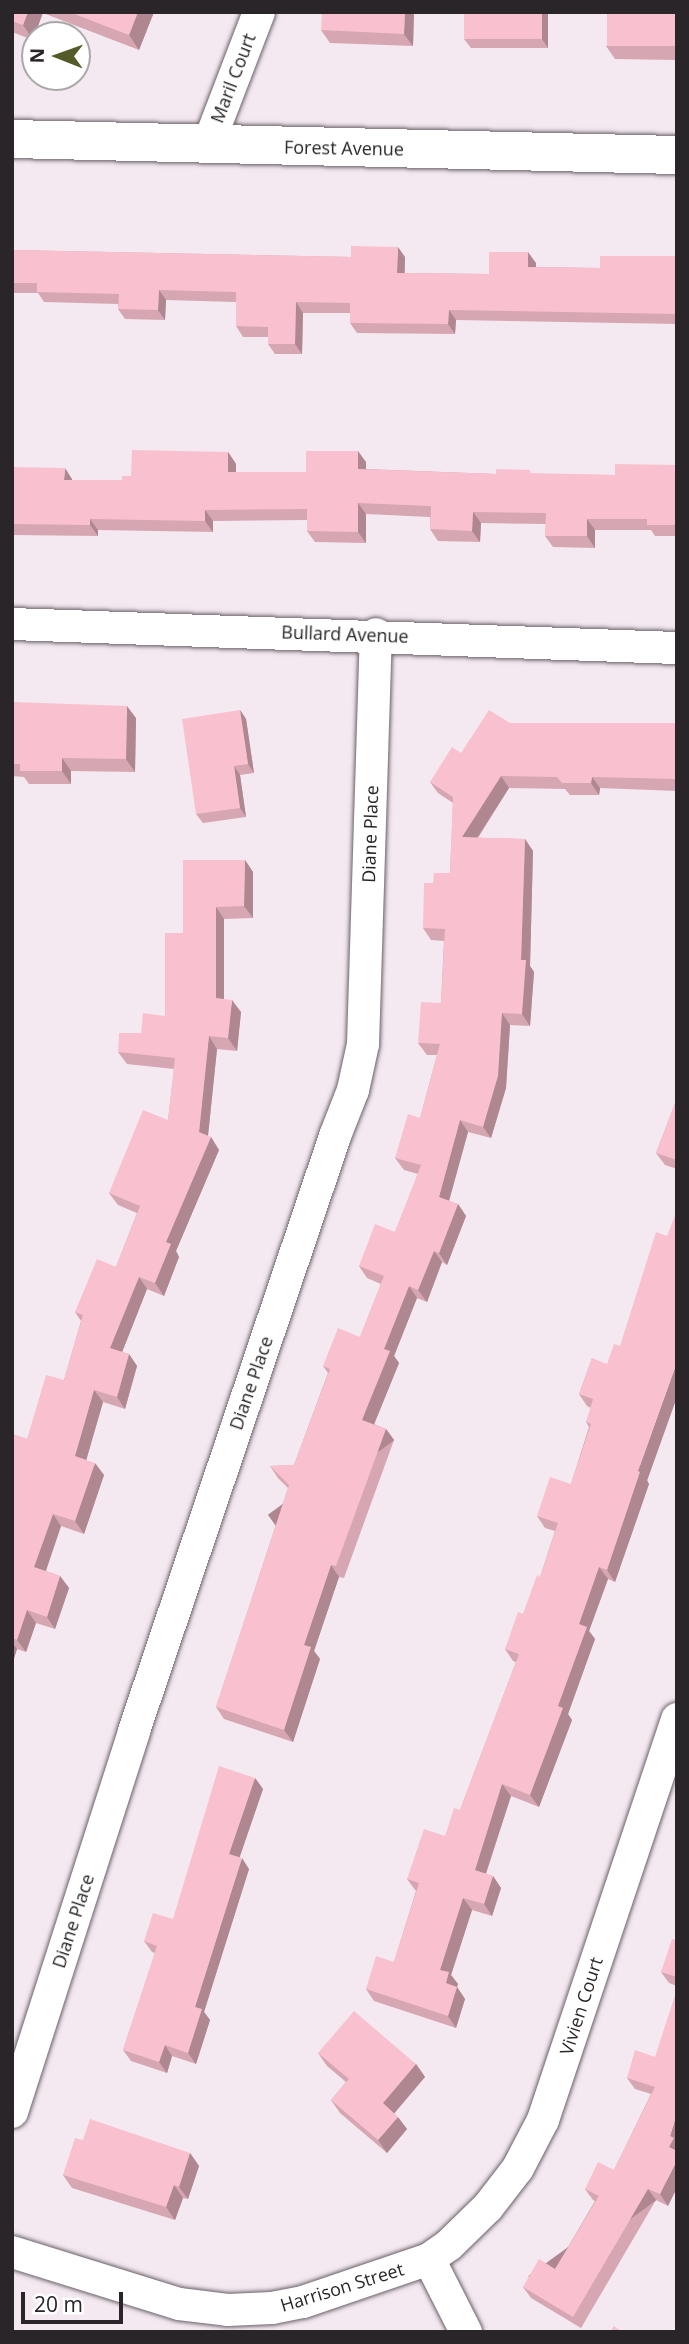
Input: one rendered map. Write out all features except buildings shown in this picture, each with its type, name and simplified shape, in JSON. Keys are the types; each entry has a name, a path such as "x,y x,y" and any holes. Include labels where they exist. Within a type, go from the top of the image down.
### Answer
{"main road":[{"name":"Forest Avenue","path":"12,139 677,155"}],"street":[{"name":"Maril Court","path":"208,145 259,12"},
{"name":"Bullard Avenue","path":"12,624 376,635 677,648"},
{"name":"Diane Place","path":"12,2112 134,1731 353,1090 363,1044 376,635"},
{"name":"Vivien Court","path":"429,2259 488,2207 518,2168 543,2120 677,1719"},
{"name":"Harrison Street","path":"12,2252 179,2304 228,2310 272,2308 303,2302 429,2259"},
{"path":"429,2259 466,2332"}]}
